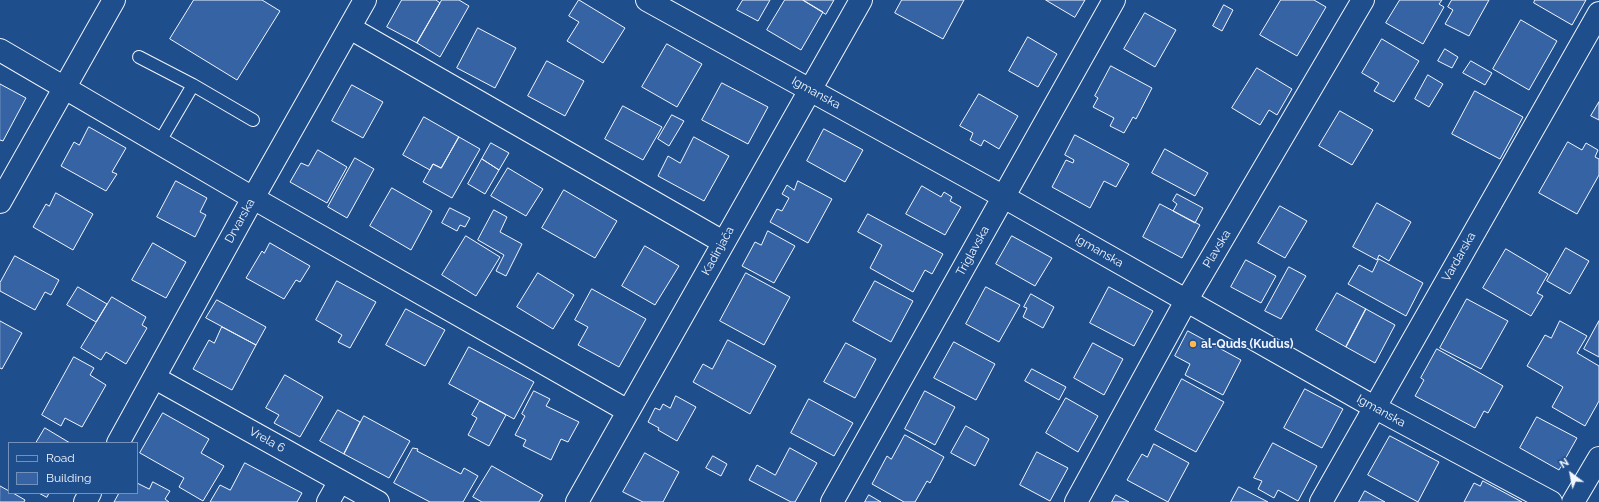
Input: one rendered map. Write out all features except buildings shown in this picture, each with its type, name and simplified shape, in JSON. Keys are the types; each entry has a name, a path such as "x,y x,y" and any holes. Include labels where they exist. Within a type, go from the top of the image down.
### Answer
{"street":[{"path":"0,202 114,0"},
{"name":"Drvarska","path":"119,442 155,378 252,198 365,0"},
{"name":"Igmanska","path":"647,0 1004,197 1374,407 1551,502"},
{"name":"Kadinjača","path":"577,502 861,0"},
{"name":"Triglavska","path":"832,502 1114,0"},
{"name":"Plavska","path":"1076,502 1186,301 1363,0"},
{"name":"Vardarska","path":"1321,502 1599,13"},
{"path":"350,28 723,242"},
{"path":"0,50 252,198 628,411"},
{"name":"Vrela 6","path":"155,378 378,502"},
{"path":"1573,502 1599,458"},
{"path":"328,502 340,481"}],"lane":[{"path":"139,57 253,120"},
{"path":"159,143 192,85"}],"place":[{"name":"al-Quds (Kudus)","path":"1193,344"}]}
